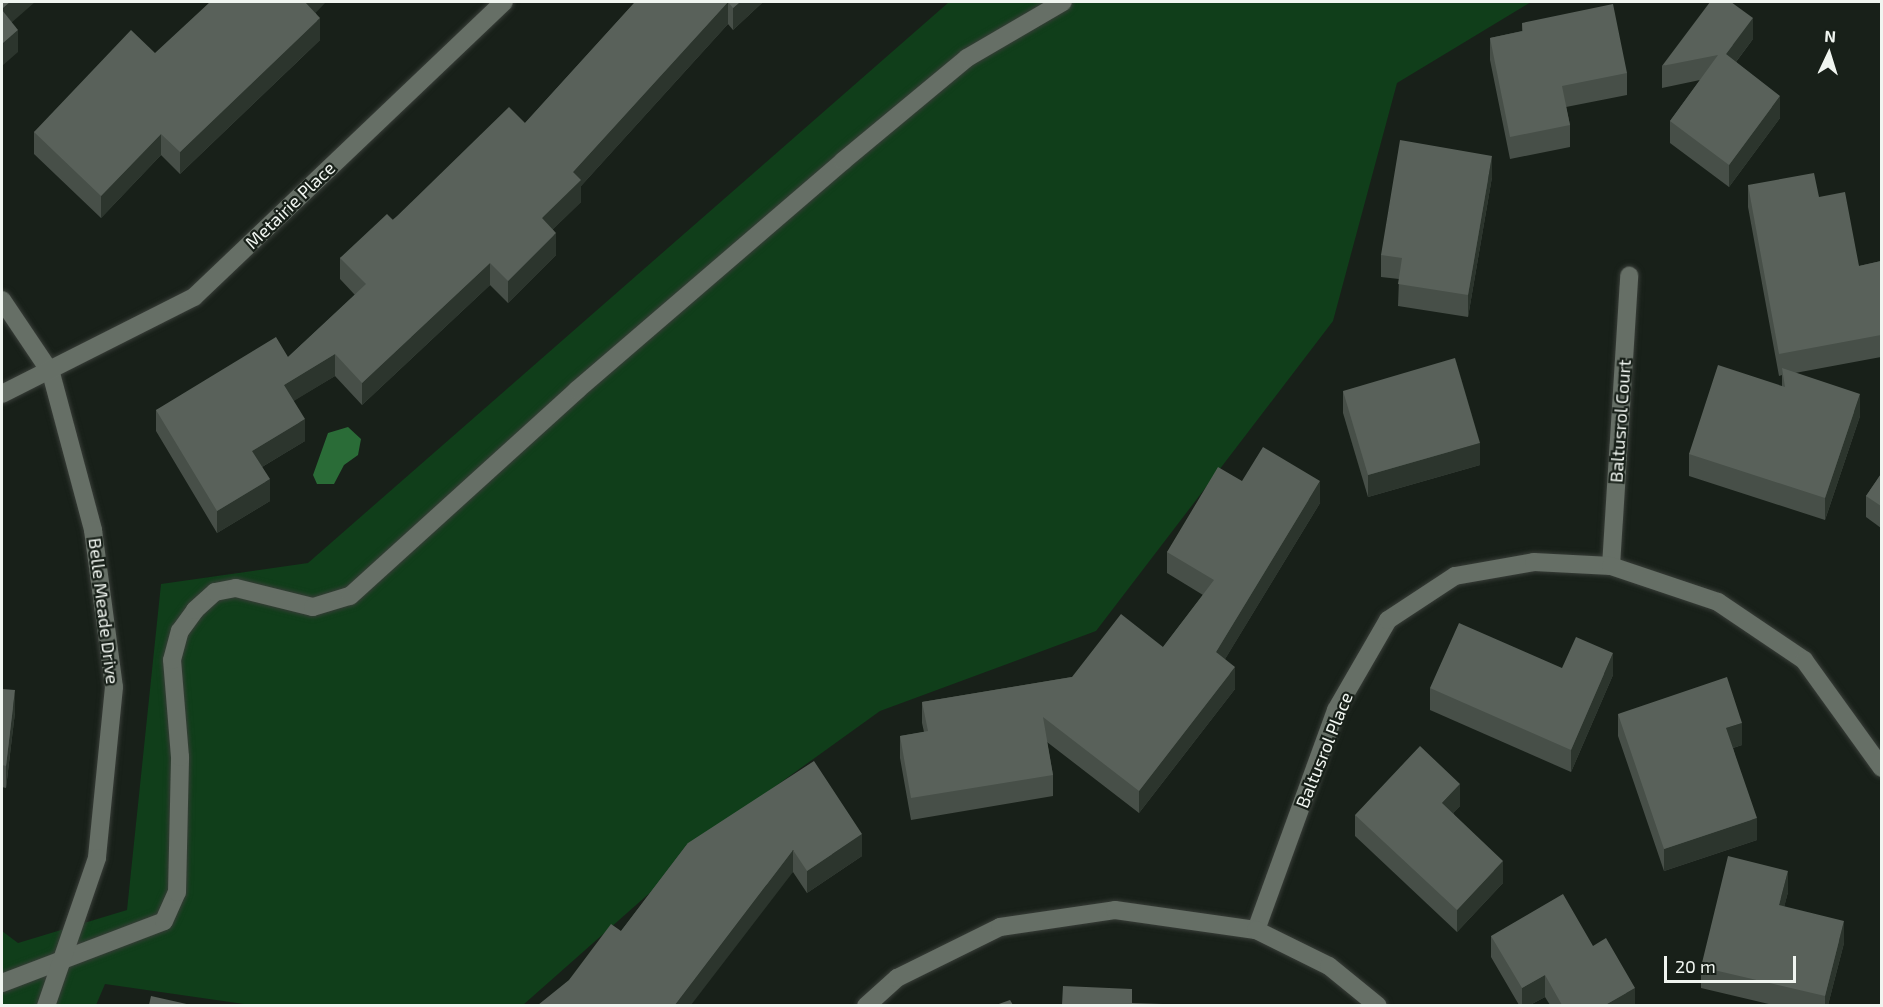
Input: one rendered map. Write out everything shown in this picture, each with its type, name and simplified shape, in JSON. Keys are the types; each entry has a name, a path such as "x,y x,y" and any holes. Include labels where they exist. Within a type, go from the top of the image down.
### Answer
{"street":[{"name":"Metairie Place","path":"2,394 51,373 194,297 504,2"},
{"path":"2,983 164,921 177,892 180,757 172,660 180,631 195,610 215,592 236,588 313,607 350,596 577,390 967,58 1063,2"},
{"name":"Baltusrol Court","path":"1611,566 1629,276"},
{"name":"Belle Meade Drive","path":"2,300 51,373 93,530 114,687 97,858 65,957 46,1005"},
{"name":"Baltusrol Place","path":"1256,930 1336,710 1388,620 1455,576 1534,562 1611,566 1719,602 1804,660 1881,768"},
{"path":"866,1005 897,978 1000,927 1115,910 1256,930 1329,966 1378,1005"}],"shaded area":[{"path":"949,2 1531,2 1397,83 1333,321 1096,631 880,711 748,806 523,1005 258,1006 105,984 96,1005 2,1005 2,931 18,943 127,910 161,584 308,563"},
{"path":"348,427 361,439 358,455 344,465 334,484 317,484 313,475 328,433"}],"building":[{"path":"2,2 10,2 2,9"},
{"path":"210,2 305,2 320,18 180,152 161,134 101,196 34,132 131,30 155,53"},
{"path":"635,2 728,2 573,172 581,180 542,218 556,233 508,281 490,263 362,383 335,354 284,385 305,419 252,451 270,479 217,511 156,410 276,337 288,357 366,284 340,258 387,214 393,220 509,107 525,123"},
{"path":"728,2 740,2 733,8"},
{"path":"1710,2 1731,2 1753,18 1726,54 1780,96 1729,165 1670,121 1718,55 1662,66"},
{"path":"1613,4 1627,73 1562,86 1570,125 1510,137 1490,38 1523,31 1522,23"},
{"path":"2,10 18,30 2,44"},
{"path":"1400,140 1492,156 1468,295 1398,284 1402,258 1381,255"},
{"path":"1814,173 1819,197 1845,192 1859,266 1881,261 1881,335 1779,354 1748,185"},
{"path":"1455,358 1480,443 1368,475 1343,391"},
{"path":"1718,365 1785,387 1782,368 1860,394 1825,498 1689,454"},
{"path":"1263,447 1320,481 1216,652 1235,667 1139,791 1043,717 1053,775 911,798 900,736 928,731 922,702 1072,677 1121,614 1163,647 1214,580 1167,552 1218,467 1242,481"},
{"path":"1881,474 1881,506 1866,496"},
{"path":"1459,623 1562,668 1576,637 1613,653 1571,750 1430,688"},
{"path":"1727,677 1742,723 1726,728 1757,818 1664,849 1618,714"},
{"path":"2,689 15,690 6,766 2,765"},
{"path":"1420,746 1460,784 1442,803 1503,861 1457,910 1355,815"},
{"path":"814,761 862,834 807,871 793,850 675,1005 538,1005 569,980 611,924 621,931 688,843"},
{"path":"1728,856 1788,871 1779,905 1844,921 1825,996 1701,967"},
{"path":"1563,894 1593,946 1606,938 1635,988 1608,1005 1562,1005 1545,975 1522,988 1491,936"},
{"path":"1063,986 1132,989 1132,1003 1193,1005 1062,1005"},
{"path":"151,996 191,1005 149,1005"},
{"path":"1010,1000 1013,1005 996,1005"}]}
